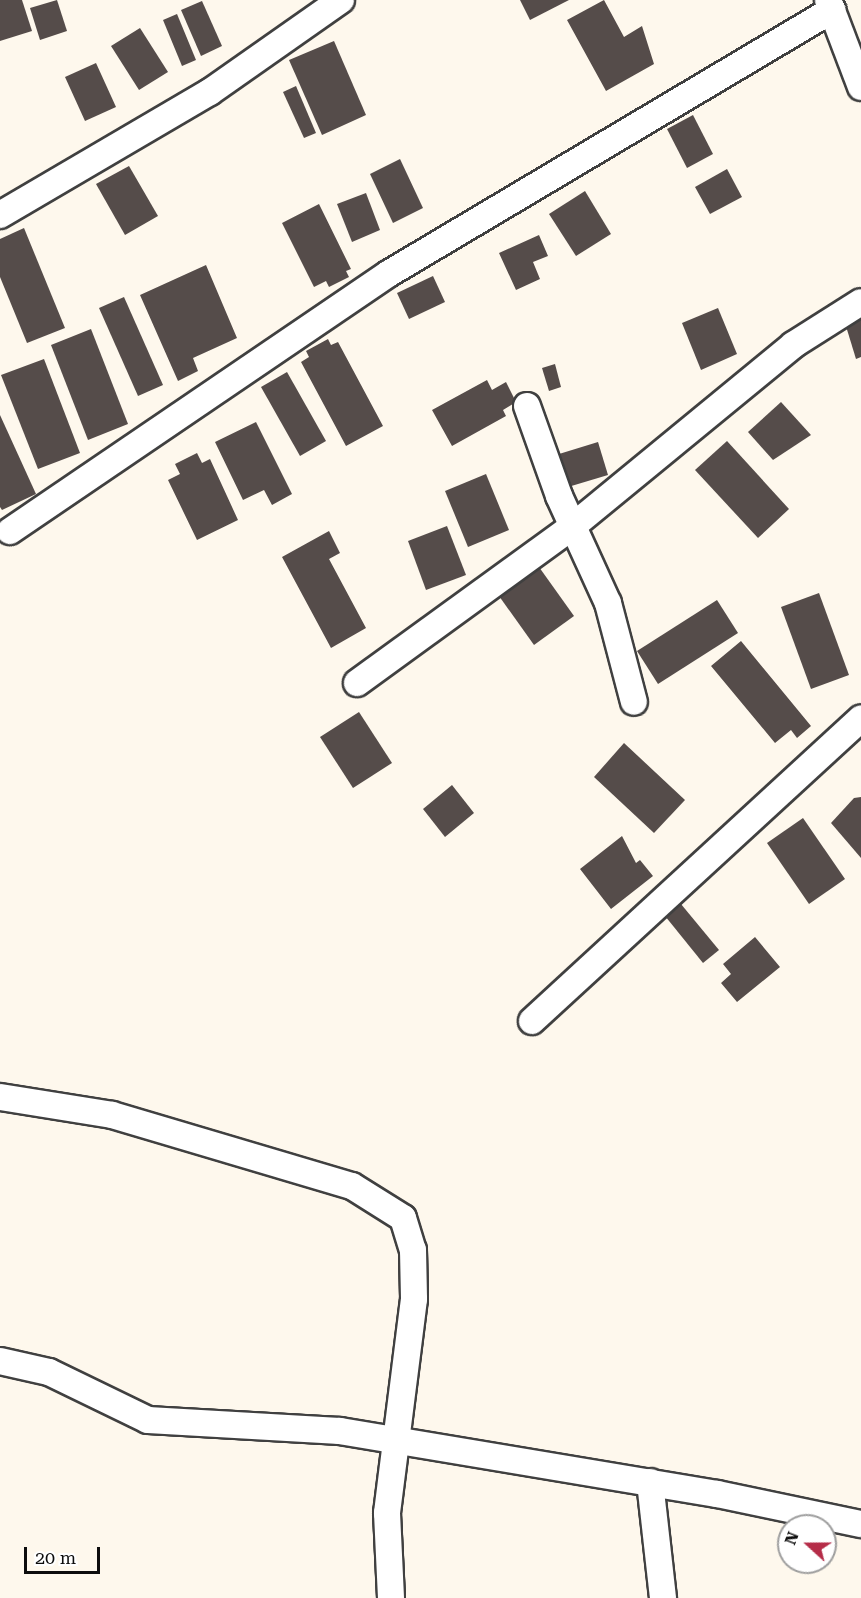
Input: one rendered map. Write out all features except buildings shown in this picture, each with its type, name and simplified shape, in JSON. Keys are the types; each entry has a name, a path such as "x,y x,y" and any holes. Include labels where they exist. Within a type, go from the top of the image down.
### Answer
{"street":[{"path":"0,215 210,92 341,0"},
{"path":"10,531 388,274 830,5 854,44 861,87"},
{"path":"357,683 573,526 793,345 861,302"},
{"path":"528,406 573,526 608,603 634,702"},
{"path":"532,1021 861,718"},
{"path":"0,1097 112,1115 352,1186 403,1218 413,1250 414,1299 387,1513 391,1598"},
{"path":"0,1361 49,1372 148,1420 264,1424 396,1440 650,1482 861,1524"},
{"path":"650,1482 663,1598"}]}
